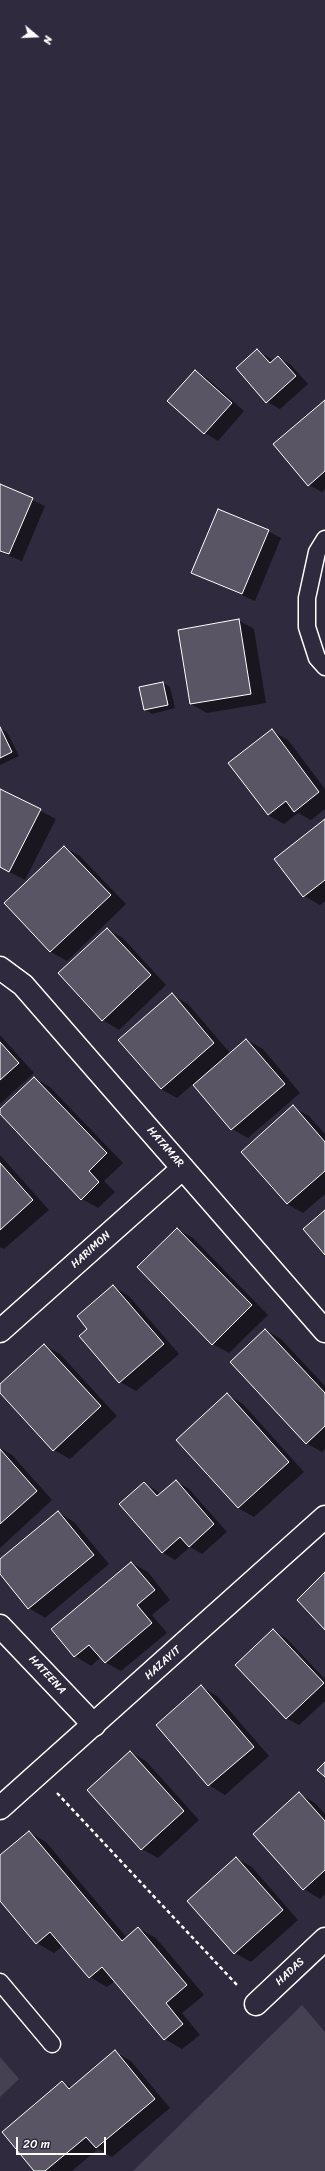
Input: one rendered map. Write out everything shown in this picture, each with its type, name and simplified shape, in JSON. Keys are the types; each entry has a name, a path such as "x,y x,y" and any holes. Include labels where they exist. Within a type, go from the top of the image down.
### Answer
{"street":[{"name":"HATAMAR","path":"0,968 23,985 325,1331"},
{"name":"HARIMON","path":"0,1331 182,1168"},
{"name":"HAZAYIT","path":"0,1808 325,1517"},
{"name":"HATEENA","path":"0,1626 94,1725"},
{"name":"HADAS","path":"256,2004 325,1939"}],"lane":[{"path":"325,539 317,552 307,598 307,627 317,658 325,667"},
{"path":"0,1982 52,2044"}],"path":[{"path":"39,1774 256,2004"}],"shaded area":[{"path":"302,2005 325,2032 325,2171 133,2171"},
{"path":"0,2057 19,2079 0,2097"}],"building":[{"path":"257,349 270,363 278,356 296,376 266,403 236,368"},
{"path":"195,370 232,403 204,434 167,401"},
{"path":"325,400 325,471 308,486 273,444"},
{"path":"0,484 33,498 9,554 0,551"},
{"path":"218,509 269,530 242,594 191,573"},
{"path":"239,619 251,694 190,704 178,630"},
{"path":"163,682 168,705 144,710 139,687"},
{"path":"0,727 12,752 0,758"},
{"path":"272,729 319,792 294,812 286,801 268,815 228,763"},
{"path":"0,789 41,809 9,872 0,867"},
{"path":"325,819 325,880 303,897 274,859"},
{"path":"64,846 111,895 50,952 4,903"},
{"path":"107,928 151,975 102,1021 58,973"},
{"path":"172,993 214,1043 161,1089 118,1040"},
{"path":"246,1039 285,1084 231,1130 193,1085"},
{"path":"0,1042 19,1063 0,1080"},
{"path":"34,1077 107,1153 89,1171 99,1182 81,1200 0,1114 0,1109"},
{"path":"293,1105 325,1142 325,1171 287,1204 241,1152"},
{"path":"0,1163 33,1200 0,1230"},
{"path":"325,1210 325,1255 303,1229"},
{"path":"177,1228 252,1305 212,1345 137,1267"},
{"path":"113,1285 164,1344 119,1383 79,1336 87,1329 77,1316"},
{"path":"265,1329 325,1393 325,1426 306,1444 230,1362"},
{"path":"44,1344 101,1406 53,1451 0,1393 0,1384"},
{"path":"227,1393 289,1462 238,1508 176,1440"},
{"path":"0,1449 37,1491 0,1524"},
{"path":"176,1480 214,1524 189,1547 180,1537 162,1553 119,1504 144,1482 157,1496"},
{"path":"58,1511 94,1555 28,1609 0,1574 0,1559"},
{"path":"131,1562 155,1590 137,1605 152,1623 105,1663 89,1645 74,1657 51,1629"},
{"path":"325,1572 325,1630 297,1600"},
{"path":"273,1629 324,1683 286,1719 235,1665"},
{"path":"201,1685 254,1747 208,1786 156,1725"},
{"path":"130,1751 184,1811 141,1850 87,1790"},
{"path":"325,1762 325,1777 317,1770"},
{"path":"299,1792 325,1821 325,1870 303,1890 253,1834"},
{"path":"29,1831 122,1941 138,1927 187,1985 166,2003 183,2024 164,2040 102,1967 89,1978 50,1932 36,1944 0,1901 0,1855"},
{"path":"236,1857 283,1910 234,1954 187,1901"},
{"path":"115,2050 155,2099 96,2148 86,2137 45,2171 34,2171 2,2132 62,2081 69,2089"}]}
